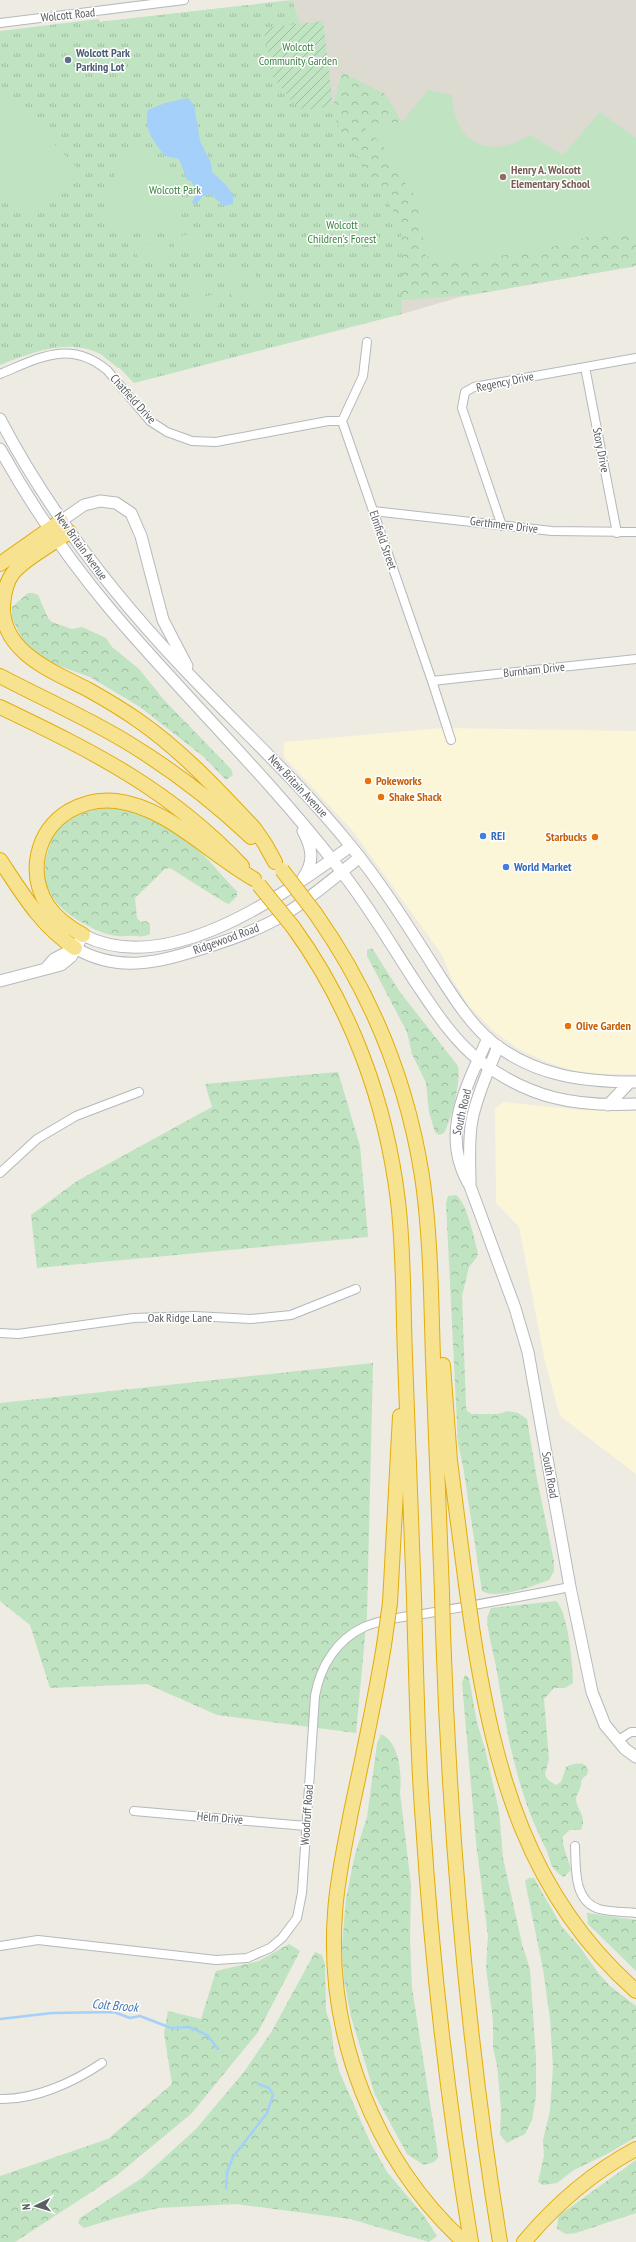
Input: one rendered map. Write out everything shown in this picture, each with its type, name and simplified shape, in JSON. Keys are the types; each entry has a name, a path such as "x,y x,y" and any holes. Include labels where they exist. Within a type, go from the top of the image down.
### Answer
{"highway":[{"path":"0,564 60,531"},
{"path":"60,531 20,567 8,583 4,596 4,613 6,627 12,638 35,661 125,712 178,752 254,828 278,866"},
{"path":"0,676 96,725 153,759 226,814 278,866 315,913 339,948 370,1006 404,1096 422,1176 430,1278 449,1787 461,1940 481,2120 500,2242"},
{"path":"0,707 97,754 146,784 203,829 256,882 293,927 319,966 349,1023 369,1075 386,1133 394,1170 400,1223 421,1797 432,1938 446,2075 471,2242"},
{"path":"82,936 64,923 49,907 40,889 36,870 39,851 49,828 64,814 86,804 102,800 115,801 148,810 174,824 256,882"},
{"path":"0,860 38,916 53,932 74,948"},
{"path":"430,1278 440,1326 450,1461 466,1585 486,1711 498,1761 510,1799 526,1839 553,1891 579,1929 608,1964 636,1991"},
{"path":"407,1395 399,1424 390,1603 384,1645 340,1873 335,1913 334,1958 341,2020 356,2077 383,2138 417,2190 464,2242"},
{"path":"524,2242 565,2199 597,2174 636,2149"}],"main road":[{"name":"New Britain Avenue","path":"0,419 60,531 198,684 307,795 351,846 360,857 460,1006 488,1038 498,1046 528,1064 552,1074 586,1081 633,1082"},
{"name":"New Britain Avenue","path":"0,449 60,531 111,610 294,815 342,872 436,1012 458,1040 479,1060 490,1068 515,1084 545,1096 577,1103 608,1105 636,1104"},
{"path":"60,531 84,506 100,501 119,504 131,513 141,536 163,620 170,636 198,684"},
{"path":"294,815 308,841 312,854 307,872 297,883"},
{"name":"Ridgewood Road","path":"82,936 103,944 126,948 166,945 227,922 297,883 351,846"},
{"name":"Ridgewood Road","path":"74,948 101,959 121,963 144,964 165,960 220,943 264,926 294,908 360,857"},
{"path":"0,981 47,967 58,966 70,959 74,948 82,936"},
{"name":"South Road","path":"488,1038 464,1098 455,1140 459,1164 470,1186 525,1338 570,1588 592,1692 605,1725 617,1740 636,1757"},
{"name":"South Road","path":"470,1186 469,1148 472,1119 498,1046"},
{"path":"608,1105 633,1082"}],"street":[{"name":"Wolcott Road","path":"0,23 184,0"},
{"path":"342,421 363,376 367,342"},
{"name":"Chatfield Drive","path":"0,374 53,354 74,353 84,356 107,370 150,421 167,432 182,438 205,443 237,439 328,421 342,421"},
{"name":"Regency Drive","path":"502,526 462,408 465,392 474,387 636,358"},
{"name":"Story Drive","path":"585,367 617,533"},
{"name":"Elmfield Street","path":"342,421 451,740"},
{"name":"Gerthmere Drive","path":"373,511 552,531 617,533 636,532"},
{"name":"Burnham Drive","path":"432,681 636,659"},
{"path":"0,1173 37,1139 76,1116 139,1092"},
{"name":"Oak Ridge Lane","path":"0,1333 18,1334 134,1318 194,1316 251,1319 291,1315 356,1289"},
{"name":"Woodruff Road","path":"0,1946 38,1940 216,1960 247,1958 270,1948 282,1938 297,1918 302,1893 316,1688 322,1669 338,1646 364,1627 400,1618 570,1588"},
{"path":"617,1740 631,1732 636,1732"},
{"name":"Helm Drive","path":"134,1811 306,1826"},
{"path":"575,1846 578,1884 585,1900 598,1909 636,1913"},
{"path":"0,2099 32,2094 79,2079 102,2064"}],"shaded area":[{"name":"Henry A. Wolcott Elementary School","path":"292,0 636,0 636,266 460,297 402,314 401,222 342,135"},
{"path":"442,728 636,731 636,1074 603,1074 575,1071 547,1062 518,1049 495,1032 469,1006 452,979 442,955 352,830 284,757 284,742"},
{"path":"504,1102 582,1110 636,1111 636,1474 560,1416 545,1362 519,1227 496,1203 495,1108"}],"green space":[{"name":"Wolcott Park","path":"292,0 342,135 401,222 402,314 134,383 109,359 96,352 82,348 54,348 27,355 0,365 0,31 99,19 100,22"},
{"name":"Wolcott Park","path":"248,5 333,106 342,72 385,94 402,122 376,138 387,150 409,189 418,198 426,256 433,258 440,265 454,260 472,261 510,254 527,254 601,233 636,230 636,266 469,295 391,301 118,368 103,356 99,22"},
{"name":"Wolcott Community Garden","path":"323,21 333,106 303,110 290,99 273,77 263,28"},
{"path":"0,87 82,173 30,222 0,191"},
{"path":"428,90 452,95 454,112 459,125 467,136 476,143 488,146 501,146 515,142 530,135 563,155 600,112 636,138 636,230 601,233 527,254 510,254 472,261 454,260 450,265 440,265 433,258 426,256 418,198 409,189 394,164 386,160 387,150 376,138 370,138 364,131 367,128 377,124 402,122"},
{"path":"124,149 157,161 172,176 179,194 180,204 180,214 173,234 128,229 105,223 101,217"},
{"path":"203,231 207,248 176,255 172,238"},
{"path":"167,239 171,256 139,264 135,247"},
{"path":"254,268 257,280 230,286 228,274"},
{"path":"213,278 215,290 189,296 186,284"},
{"path":"258,285 261,297 234,303 231,291"},
{"path":"216,294 219,306 193,312 190,300"},
{"path":"28,593 38,595 48,618 52,622 72,629 82,627 106,638 112,647 139,669 164,700 231,769 233,775 226,780 204,757 140,707 90,677 54,664 26,647 12,618 12,607"},
{"path":"104,806 142,815 176,833 197,849 207,859 237,891 237,896 229,904 224,902 170,868 165,869 135,898 137,918 141,922 146,921 150,924 150,934 140,937 110,935 74,918 57,903 51,895 47,885 45,864 48,851 53,835 60,827 78,816"},
{"path":"372,948 400,992 458,1066 459,1073 453,1109 444,1133 439,1135 435,1132 429,1112 426,1083 412,1054 407,1032 367,956 367,950"},
{"path":"338,1072 360,1146 368,1237 37,1268 31,1215 77,1181 212,1107 205,1084"},
{"path":"456,1195 464,1205 478,1253 477,1257 469,1267 462,1296 467,1411 472,1414 498,1414 508,1411 518,1413 527,1419 536,1474 554,1561 554,1571 549,1580 506,1593 497,1594 482,1591 463,1466 458,1444 446,1203 448,1196"},
{"path":"373,1363 367,1615 356,1733 217,1715 147,1684 50,1688 30,1625 0,1601 0,1403"},
{"path":"556,1601 564,1616 567,1627 571,1652 573,1683 565,1688 554,1688 544,1699 549,1759 545,1774 547,1779 556,1785 561,1782 566,1767 573,1764 580,1764 585,1765 588,1770 587,1775 582,1779 576,1798 583,1817 583,1825 581,1830 570,1830 563,1836 564,1848 571,1870 564,1877 552,1866 534,1824 519,1782 509,1739 487,1618 491,1608"},
{"path":"465,1675 469,1678 477,1723 485,1749 499,1811 503,1858 522,1944 530,1969 536,2058 536,2096 532,2120 525,2134 507,2143 500,2135 501,2108 497,2065 493,2048 493,2021 486,1968 488,1936 476,1842 462,1683"},
{"path":"381,1734 392,1744 396,1752 401,1777 400,1793 411,1885 410,1938 412,1988 438,2158 434,2162 424,2165 407,2154 375,2095 351,2017 344,1980 342,1947 346,1898 355,1854 367,1817 377,1744"},
{"path":"529,1878 534,1878 562,1927 579,1946 599,1974 610,1986 636,2006 636,2137 607,2154 574,2170 557,2183 543,2185 538,2182 544,2156 543,2140 550,2111 553,2067 550,2019 543,1969 525,1881"},
{"path":"587,1913 636,1920 636,1971 588,1924"},
{"path":"289,1944 300,1951 258,2032 191,2114 116,2176 15,2242 0,2242 0,2176 108,2139 172,2084 164,2033 168,2011 201,2019 216,1971 259,1961"},
{"path":"315,1952 322,1955 325,1965 326,2011 331,2026 334,2053 340,2073 370,2142 387,2172 424,2216 437,2236 429,2242 350,2219 236,2204 158,2208 116,2218 84,2228 78,2223 80,2218 142,2178 196,2129 244,2072 272,2031"},
{"path":"636,2160 636,2213 576,2233 566,2234 557,2229 558,2218 561,2214"}],"water":[{"path":"188,98 194,105 200,141 211,163 212,172 226,185 233,195 233,204 224,206 210,194 203,196 195,205 192,202 198,191 191,181 187,180 179,159 165,156 150,135 147,123 148,110 165,103"}],"waterway":[{"name":"Colt Brook","path":"0,2019 52,2013 114,2012 130,2018 140,2016 171,2028 189,2027 207,2035 218,2049"},
{"name":"Colt Brook","path":"226,2188 227,2172 233,2157 267,2113 273,2095 269,2088 258,2084"}],"place":[{"name":"Wolcott Park Parking Lot","path":"68,60"},
{"name":"Henry A. Wolcott Elementary School","path":"503,177"},
{"name":"Pokeworks","path":"368,781"},
{"name":"Shake Shack","path":"381,797"},
{"name":"REI","path":"483,836"},
{"name":"Starbucks","path":"595,837"},
{"name":"World Market","path":"506,867"},
{"name":"Olive Garden","path":"568,1026"}],"park label":[{"name":"Wolcott Children's Forest","path":"342,232"}]}
